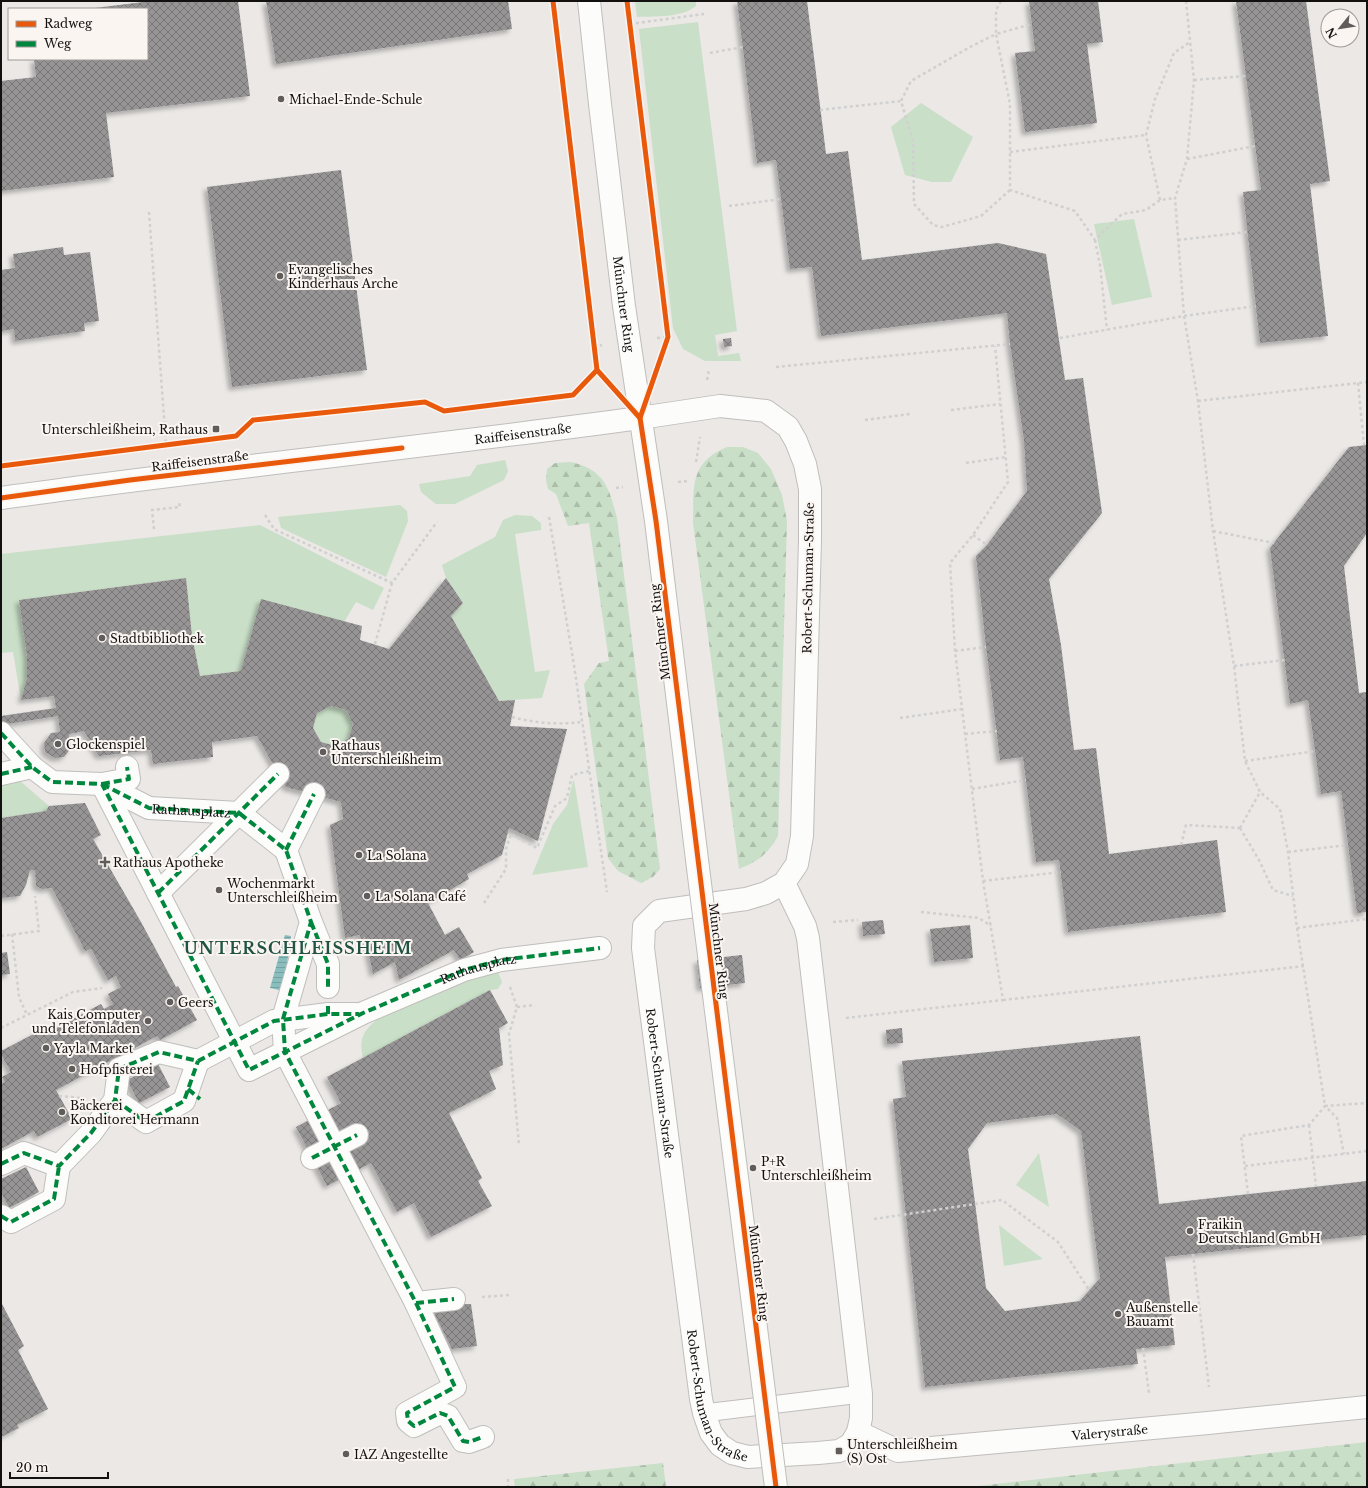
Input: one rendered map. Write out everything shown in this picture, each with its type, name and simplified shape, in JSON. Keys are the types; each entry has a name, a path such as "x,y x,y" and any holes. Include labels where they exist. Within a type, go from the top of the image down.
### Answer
{"street":[{"name":"Münchner Ring","path":"589,1 624,306 656,521 776,1487"},
{"name":"Robert-Schuman-Straße","path":"640,418 720,406 766,411 788,427 796,441 805,464 810,490 802,836 797,864 784,883 766,893 746,899 659,911 644,926 643,948 701,1399 711,1433 720,1445 732,1453 748,1457 818,1454 839,1451 850,1444 858,1432 862,1418 861,1394 808,938 805,926 784,883"},
{"name":"Raiffeisenstraße","path":"1,498 130,480 560,429 640,418"},
{"name":"Rathausplatz","path":"1,733 32,767 52,782 102,784 129,779 127,767"},
{"path":"1,774 32,767"},
{"name":"Rathausplatz","path":"158,893 278,774"},
{"name":"Rathausplatz","path":"102,784 149,808 239,813 286,850"},
{"name":"Rathausplatz","path":"102,784 249,1070 363,1013 464,970 501,960 600,948"},
{"path":"314,794 286,850 311,922 328,964 328,1002"},
{"path":"311,922 283,1019 285,1052 416,1302 455,1387 407,1413 408,1421 414,1426 440,1413 448,1416 462,1441 469,1442 483,1437"},
{"name":"Rathausplatz","path":"198,1061 274,1021 328,1002 363,1013"},
{"path":"1,1216 11,1222 54,1199 59,1166 91,1133 115,1100 119,1070 159,1052 198,1061 194,1094 146,1122 115,1100"},
{"path":"312,1158 357,1135"},
{"path":"1,1164 24,1153 59,1166"},
{"path":"416,1302 454,1299"},
{"name":"Valerystraße","path":"858,1432 898,1451 1208,1423 1367,1406"}],"lane":[{"path":"704,1413 861,1394"}],"path":[{"path":"1001,1 996,10 996,34 1010,104 1010,190 981,216 942,227 933,226 914,204 913,141 901,101 911,80 996,34 1032,24"},
{"path":"1186,1 1194,80 1187,159 1175,198 1184,316 1198,401 1213,531 1234,666 1245,761 1260,792 1280,809 1288,852 1297,928 1325,1106 1337,1118 1344,1154"},
{"path":"630,24 704,14"},
{"path":"1160,200 1146,135 1155,99 1174,53 1190,42"},
{"path":"710,53 743,47"},
{"path":"1194,80 1246,76"},
{"path":"820,110 901,101"},
{"path":"1010,152 1146,135"},
{"path":"1187,159 1255,146"},
{"path":"1010,190 1075,211 1095,240 1100,265 1107,330"},
{"path":"1095,240 1122,214 1146,210 1160,200 1175,198"},
{"path":"729,206 781,199"},
{"path":"149,212 166,445"},
{"path":"1178,240 1247,232"},
{"path":"1060,338 1184,316 1256,306"},
{"path":"666,344 668,337"},
{"path":"776,367 1010,344"},
{"path":"995,346 1008,482 973,535 950,563 955,651 965,734 983,881 1003,1000"},
{"path":"1198,401 1367,382"},
{"path":"1358,383 1364,445"},
{"path":"951,410 1000,404"},
{"path":"865,420 910,414"},
{"path":"966,463 1006,457"},
{"path":"154,529 152,510 180,507 179,501"},
{"path":"265,515 274,529 392,583"},
{"path":"549,517 574,665 581,722 607,892"},
{"path":"375,644 392,583 437,522"},
{"path":"1213,531 1274,543"},
{"path":"973,535 987,545"},
{"path":"955,651 986,647"},
{"path":"1234,666 1285,660"},
{"path":"900,718 962,709"},
{"path":"512,718 532,723 565,724 581,722"},
{"path":"965,734 997,731"},
{"path":"1245,761 1316,751"},
{"path":"484,903 506,870 506,849 511,834 537,848 555,806 567,798 572,775 589,771"},
{"path":"972,789 1026,780"},
{"path":"1240,828 1260,792"},
{"path":"1181,845 1186,825 1240,828"},
{"path":"1240,828 1259,860 1273,890 1293,896"},
{"path":"1288,852 1348,845"},
{"path":"983,881 1061,872"},
{"path":"1,936 39,931 35,896"},
{"path":"922,912 979,918 991,926"},
{"path":"1297,928 1367,919"},
{"path":"832,922 858,920"},
{"path":"12,934 19,997 27,1015"},
{"path":"501,960 517,1007 510,1034 519,1145"},
{"path":"817,1021 1304,966"},
{"path":"1,1028 73,992 102,988"},
{"path":"517,1007 535,1005"},
{"path":"1248,1194 1241,1136 1309,1125 1325,1106 1367,1103"},
{"path":"1309,1125 1316,1187"},
{"path":"1245,1166 1367,1151"},
{"path":"874,1219 1002,1200 1058,1242 1089,1290"},
{"path":"1193,1254 1209,1387"},
{"path":"481,1297 510,1295"},
{"path":"1143,1348 1149,1393"},
{"path":"508,1479 508,1487"}],"green space":[{"path":"635,1 696,1 696,6 683,13 637,17"},
{"path":"698,22 737,331 715,335 718,356 739,353 741,361 705,361 683,349 673,328 639,29"},
{"path":"921,103 973,137 951,182 932,182 905,175 891,127"},
{"path":"1134,219 1152,297 1112,305 1094,224"},
{"path":"727,447 743,447 758,453 771,469 782,495 787,521 778,836 762,857 739,869 693,523 694,487 700,469 715,453"},
{"path":"505,460 508,471 504,480 455,504 436,504 421,492 419,484 470,476 477,465"},
{"path":"571,462 582,465 591,470 604,482 608,489 617,518 660,869 653,877 641,883 618,871 608,858 584,684 599,663 609,661 589,523 568,526 556,494 548,489 546,480 547,469 555,463"},
{"path":"400,505 407,511 408,521 386,577 281,528 278,517"},
{"path":"515,515 532,516 541,523 541,530 515,534 535,672 550,670 542,698 499,701 451,616 463,603 446,578 442,565 495,537 503,520"},
{"path":"260,525 384,588 373,610 356,602 344,622 241,671 200,676 192,636 186,578 19,600 27,656 27,678 21,700 13,652 1,653 1,554"},
{"path":"331,706 346,710 353,724 349,738 336,746 321,742 313,728 317,713"},
{"path":"574,780 588,867 532,875 553,824 567,805"},
{"path":"20,781 49,806 46,811 1,818 1,783"},
{"path":"482,969 498,972 502,982 498,989 490,990 363,1058 361,1046 364,1034 371,1025 384,1015 436,988"},
{"path":"1039,1153 1049,1207 1016,1185"},
{"path":"999,1225 1043,1259 1004,1266"},
{"path":"1367,1442 1367,1487 970,1487"},
{"path":"663,1463 666,1487 515,1487 514,1479"}],"water":[{"path":"285,935 291,936 283,991 270,988"}],"building":[{"path":"151,1 238,1 250,96 106,113 114,177 1,191 1,81 36,77 34,60 148,60 148,8 95,8"},
{"path":"266,1 508,1 512,29 276,64"},
{"path":"737,1 807,1 826,154 848,151 862,260 998,243 1046,254 1065,380 1083,378 1102,513 1049,579 1061,645 1074,750 1096,748 1109,854 1217,840 1226,912 1068,932 1059,860 1036,862 1023,757 1000,760 976,556 987,545 1027,491 1024,441 1007,313 821,336 812,267 790,269 776,160 757,163"},
{"path":"1029,1 1098,1 1103,42 1087,44 1097,123 1025,132 1015,53 1035,51"},
{"path":"1236,1 1306,1 1330,181 1310,184 1328,336 1260,343 1243,192 1261,190"},
{"path":"341,170 367,370 232,387 207,187"},
{"path":"63,247 64,255 90,252 99,321 84,323 85,331 15,341 14,329 1,331 1,270 15,268 13,254"},
{"path":"731,338 732,346 724,347 723,339"},
{"path":"1367,445 1367,533 1344,566 1359,693 1367,692 1367,912 1357,913 1341,791 1321,794 1308,700 1290,704 1270,548 1349,447"},
{"path":"186,578 192,636 200,676 241,671 261,599 362,626 360,640 389,649 446,578 463,603 451,616 499,701 515,700 510,726 567,729 538,841 509,828 502,855 467,874 469,879 428,903 445,935 459,927 474,952 460,960 454,950 399,980 395,962 373,974 365,937 361,940 360,935 345,938 330,825 343,819 341,802 286,787 257,736 212,742 213,757 153,764 151,750 99,756 84,731 69,734 71,748 64,757 55,758 45,752 44,743 51,733 60,732 58,716 1,725 1,716 56,708 54,696 21,700 27,678 27,656 19,600","holes":["331,706 346,710 353,724 349,738 336,746 321,742 313,728 317,713"]},
{"path":"85,803 101,835 93,839 141,922 176,987 178,986 197,1020 160,1040 157,1036 56,1090 72,1119 37,1137 34,1131 1,1149 1,1084 5,1082 2,1077 11,1072 1,1054 1,1051 45,1028 47,1033 101,1004 104,1009 113,1004 108,994 121,987 116,976 108,980 91,949 85,951 52,888 42,889 36,886 35,870 30,870 26,885 20,896 1,898 1,818 46,811 49,806"},
{"path":"883,920 885,934 863,936 862,922"},
{"path":"970,925 973,958 934,962 930,929"},
{"path":"7,952 10,974 1,975 1,953"},
{"path":"742,955 745,983 700,988 697,960"},
{"path":"490,990 508,1023 499,1028 503,1065 489,1071 496,1089 449,1113 482,1178 478,1181 492,1206 431,1237 414,1203 397,1212 371,1163 327,1186 296,1127 341,1103 327,1077"},
{"path":"902,1028 903,1043 887,1044 886,1030"},
{"path":"1140,1036 1159,1204 1367,1181 1367,1235 1165,1257 1175,1345 1136,1349 1138,1364 925,1387 893,1099 906,1097 902,1061","holes":["1057,1114 1081,1131 1100,1278 1080,1301 1005,1311 986,1288 968,1149 987,1123"]},
{"path":"158,1064 170,1087 139,1103 127,1080"},
{"path":"26,1167 39,1192 9,1208 1,1192 1,1179"},
{"path":"1,1302 24,1346 18,1350 48,1409 17,1425 19,1428 1,1437"},
{"path":"454,1304 471,1304 477,1346 452,1349 434,1313"}],"marked path":[{"path":"1,733 32,767 52,782 102,784 249,1070 363,1013 464,970 501,960 600,948"},
{"path":"1,774 32,767"},
{"path":"102,784 129,779 127,767"},
{"path":"158,893 278,774"},
{"path":"102,784 149,808 239,813 286,850 311,922 283,1019 285,1052 416,1303 455,1387 407,1413 408,1421 414,1426 440,1413 448,1416 463,1441 469,1442 483,1437"},
{"path":"286,850 314,794"},
{"path":"311,922 328,964 328,987"},
{"path":"328,1004 328,1014"},
{"path":"1,1164 24,1153 59,1166 91,1133 115,1100 119,1069 159,1052 198,1061 274,1021 328,1014 359,1014"},
{"path":"115,1100 146,1122 184,1101 198,1061"},
{"path":"188,1089 200,1099"},
{"path":"312,1158 357,1135"},
{"path":"1,1216 11,1222 54,1199 59,1166"},
{"path":"416,1303 454,1299"}],"cycle path":[{"path":"553,1 597,370 640,418"},
{"path":"627,1 668,337 640,418 656,521 776,1487"},
{"path":"1,466 236,436 253,420 425,402 444,411 573,395 597,370"},
{"path":"1,498 130,480 402,448"}],"place":[{"name":"Michael-Ende-Schule","path":"281,99"},
{"name":"Evangelisches Kinderhaus Arche","path":"280,276"},
{"name":"Unterschleißheim, Rathaus","path":"216,429"},
{"name":"Stadtbibliothek","path":"102,638"},
{"name":"Glockenspiel","path":"58,744"},
{"name":"Rathaus Unterschleißheim","path":"323,752"},
{"name":"La Solana","path":"359,855"},
{"name":"Rathaus Apotheke","path":"105,862"},
{"name":"Wochenmarkt Unterschleißheim","path":"219,890"},
{"name":"La Solana Café","path":"367,896"},
{"name":"Geers","path":"170,1002"},
{"name":"Kais Computer und Telefonladen","path":"148,1021"},
{"name":"Yayla Market","path":"46,1048"},
{"name":"Hofpfisterei","path":"72,1069"},
{"name":"Bäckerei Konditorei Hermann","path":"62,1112"},
{"name":"P+R Unterschleißheim","path":"753,1168"},
{"name":"Fraikin Deutschland GmbH","path":"1190,1231"},
{"name":"Außenstelle Bauamt","path":"1118,1314"},
{"name":"Unterschleißheim (S) Ost","path":"839,1451"},
{"name":"IAZ Angestellte","path":"346,1454"}],"district":[{"name":"UNTERSCHLEISSHEIM","path":"298,948"}]}
